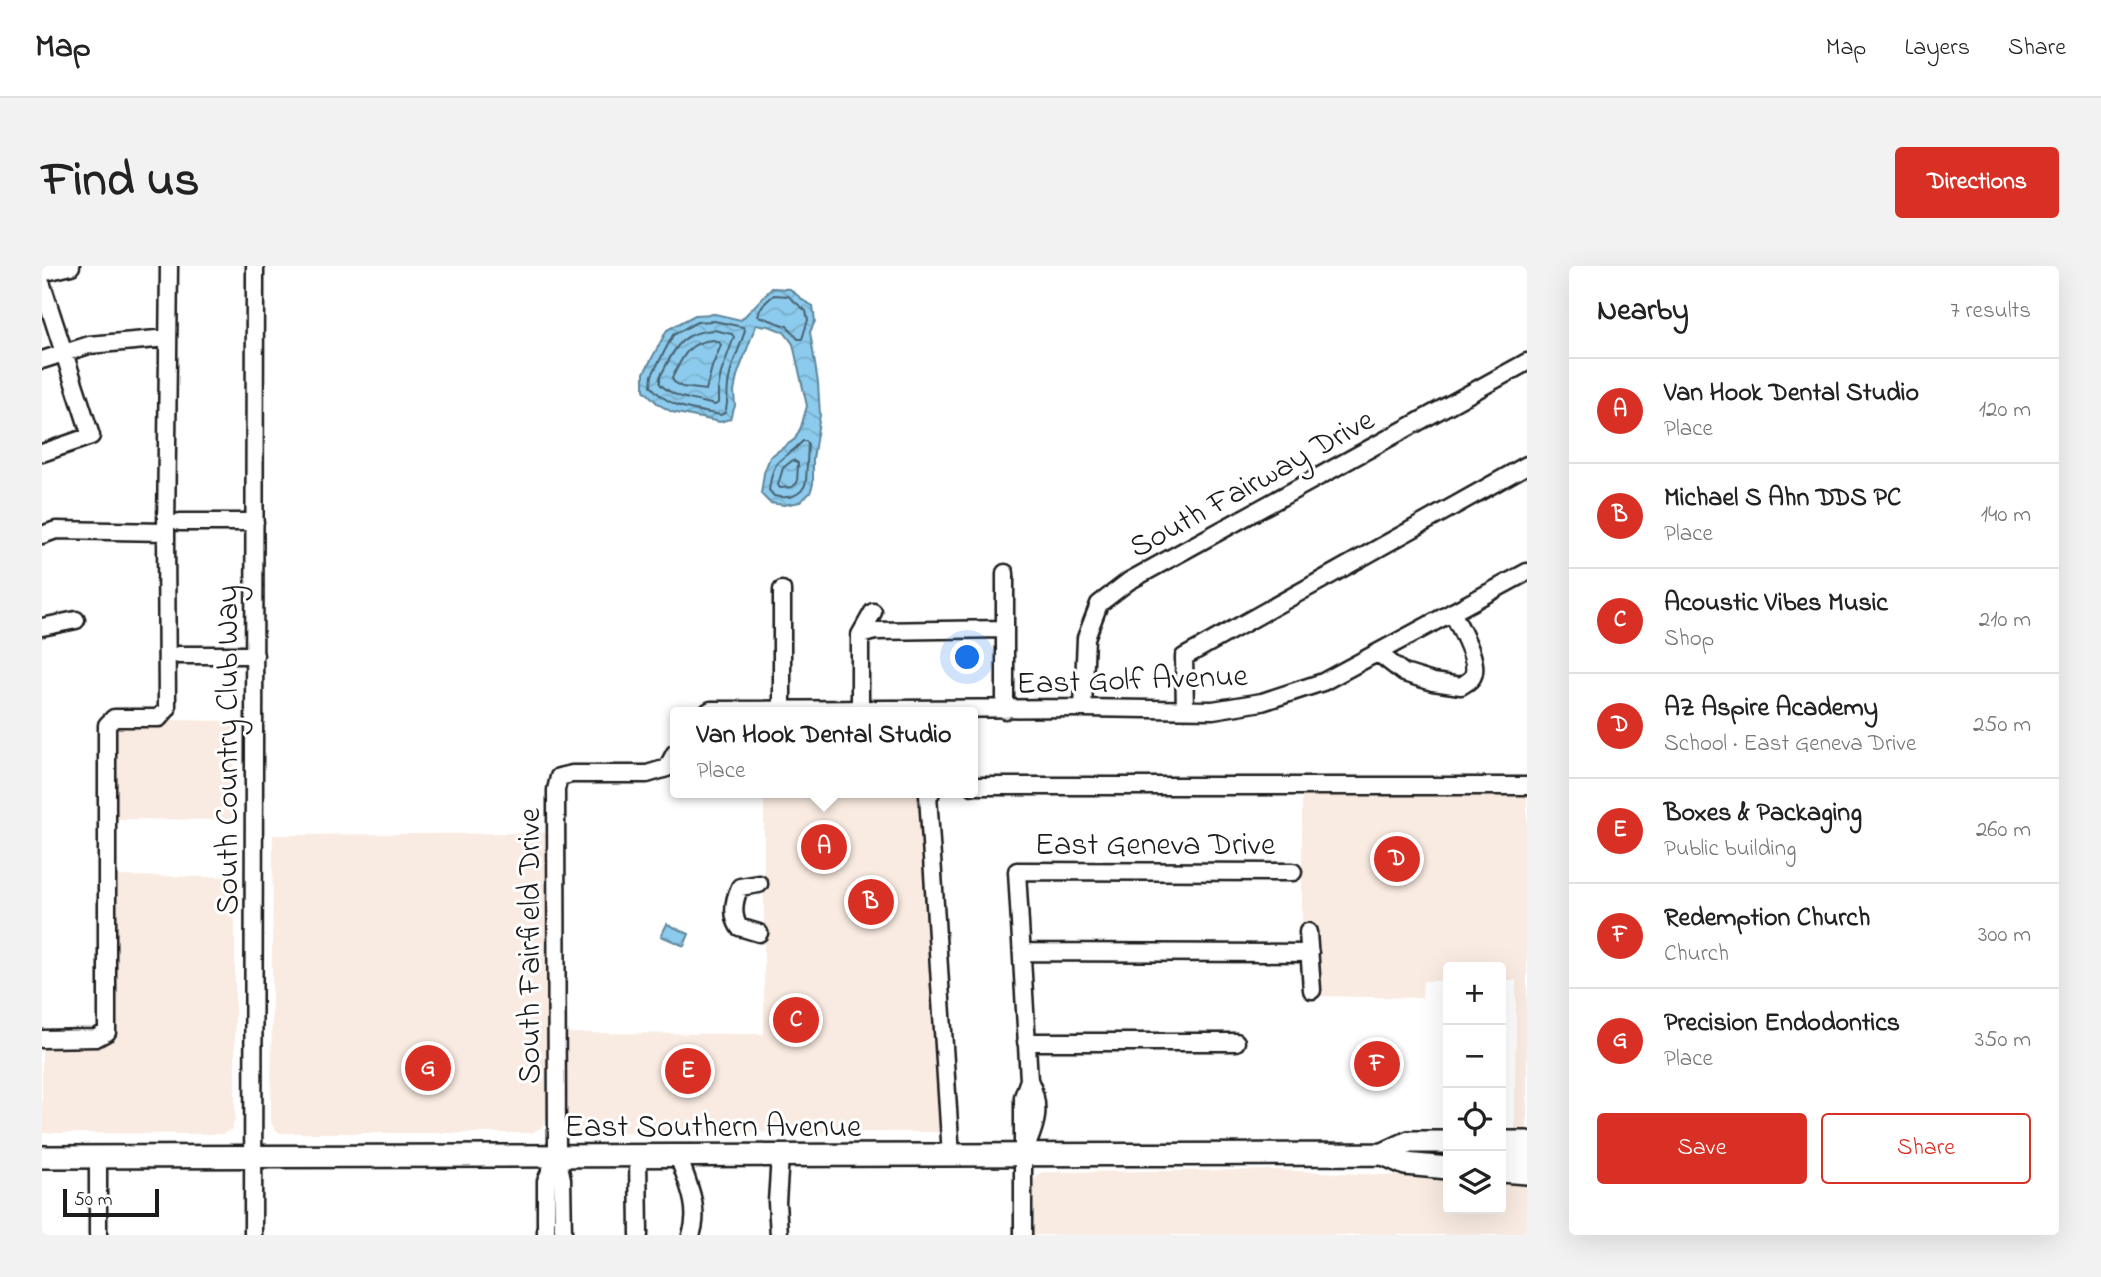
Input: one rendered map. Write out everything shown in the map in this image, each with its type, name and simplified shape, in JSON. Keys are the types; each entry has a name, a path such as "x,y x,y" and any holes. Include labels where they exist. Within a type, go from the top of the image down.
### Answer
{"main road":[{"name":"East Southern Avenue","path":"42,1157 1384,1154 1409,1142 1443,1142"},
{"path":"1506,1142 1527,1142"},
{"name":"East Southern Avenue","path":"1384,1154 1405,1164 1443,1168"},
{"path":"1506,1156 1527,1157"},
{"path":"1405,1164 1443,1157"},
{"path":"1506,1171 1527,1173"}],"street":[{"path":"42,273 71,266"},
{"path":"42,1039 96,1038 107,1032 107,725 114,719 159,718 167,709 169,266"},
{"name":"South Country Club Way","path":"253,1235 255,266"},
{"path":"42,285 91,436 42,453"},
{"path":"42,360 89,345 168,338"},
{"name":"South Fairway Drive","path":"1083,708 1086,638 1099,604 1129,581 1527,362"},
{"path":"1185,709 1184,657 1527,465"},
{"path":"180,522 255,522"},
{"path":"42,535 56,530 166,533"},
{"name":"East Golf Avenue","path":"978,710 1213,710 1262,702 1323,682 1527,572"},
{"path":"1004,573 1004,710"},
{"path":"782,590 782,707"},
{"path":"860,707 860,635 873,612"},
{"path":"1378,653 1404,673 1433,682 1461,686 1472,678 1475,669 1473,657 1452,612"},
{"path":"42,627 76,620"},
{"path":"860,635 874,631 1004,629"},
{"path":"179,655 255,655"},
{"name":"South Fairfield Drive","path":"562,1235 562,1178 557,1156 556,790 559,777 572,774 647,774 667,768 670,762"},
{"path":"978,786 1527,786"},
{"path":"928,798 951,1156"},
{"name":"East Geneva Drive","path":"1022,952 1017,871 1293,872"},
{"path":"759,884 740,887 734,900 739,927 759,933"},
{"path":"1308,932 1312,989"},
{"path":"1023,1235 1023,1097 1029,1080 1022,952 1310,953"},
{"path":"1026,1042 1236,1042"},
{"name":"South Fairfield Drive","path":"546,1235 546,1181 557,1156"},
{"path":"638,1156 639,1235"},
{"path":"678,1156 694,1206 694,1228 691,1235"},
{"path":"779,1235 777,1202 780,1156"},
{"path":"98,1157 99,1235"}],"shaded area":[{"path":"170,720 235,721 233,820 107,819 109,723 169,723"},
{"path":"1302,790 1527,792 1527,1131 1515,1131 1516,980 1506,980 1506,962 1443,962 1443,981 1423,981 1422,998 1318,996 1315,927 1302,927"},
{"path":"764,798 923,798 943,1132 575,1133 563,1120 562,1033 764,1034"},
{"path":"546,833 547,1114 541,1128 531,1133 281,1133 275,1130 271,1122 273,835"},
{"path":"107,876 235,877 235,1121 231,1130 222,1134 42,1133 42,1039 107,1031"},
{"path":"1277,1170 1443,1178 1443,1214 1506,1214 1506,1181 1527,1183 1527,1235 1034,1235 1034,1181 1044,1172"}],"water":[{"path":"772,288 790,289 813,306 815,321 810,332 820,415 813,459 813,484 810,493 800,502 784,505 770,503 761,494 764,473 770,457 795,439 807,406 793,344 784,332 769,326 756,325 737,376 735,406 730,419 720,422 672,412 658,404 644,390 644,373 667,330 695,315 715,314 741,320"},
{"path":"667,924 689,934 684,946 661,936"}],"place":[{"name":"Van Hook Dental Studio","path":"824,847"},
{"name":"AZ Aspire Academy","path":"1397,859"},
{"name":"Michael S Ahn DDS PC","path":"871,902"},
{"name":"Acoustic Vibes Music","path":"796,1020"},
{"name":"Redemption Church","path":"1377,1064"},
{"name":"Precision Endodontics","path":"428,1068"},
{"name":"Boxes & Packaging","path":"688,1071"}]}
